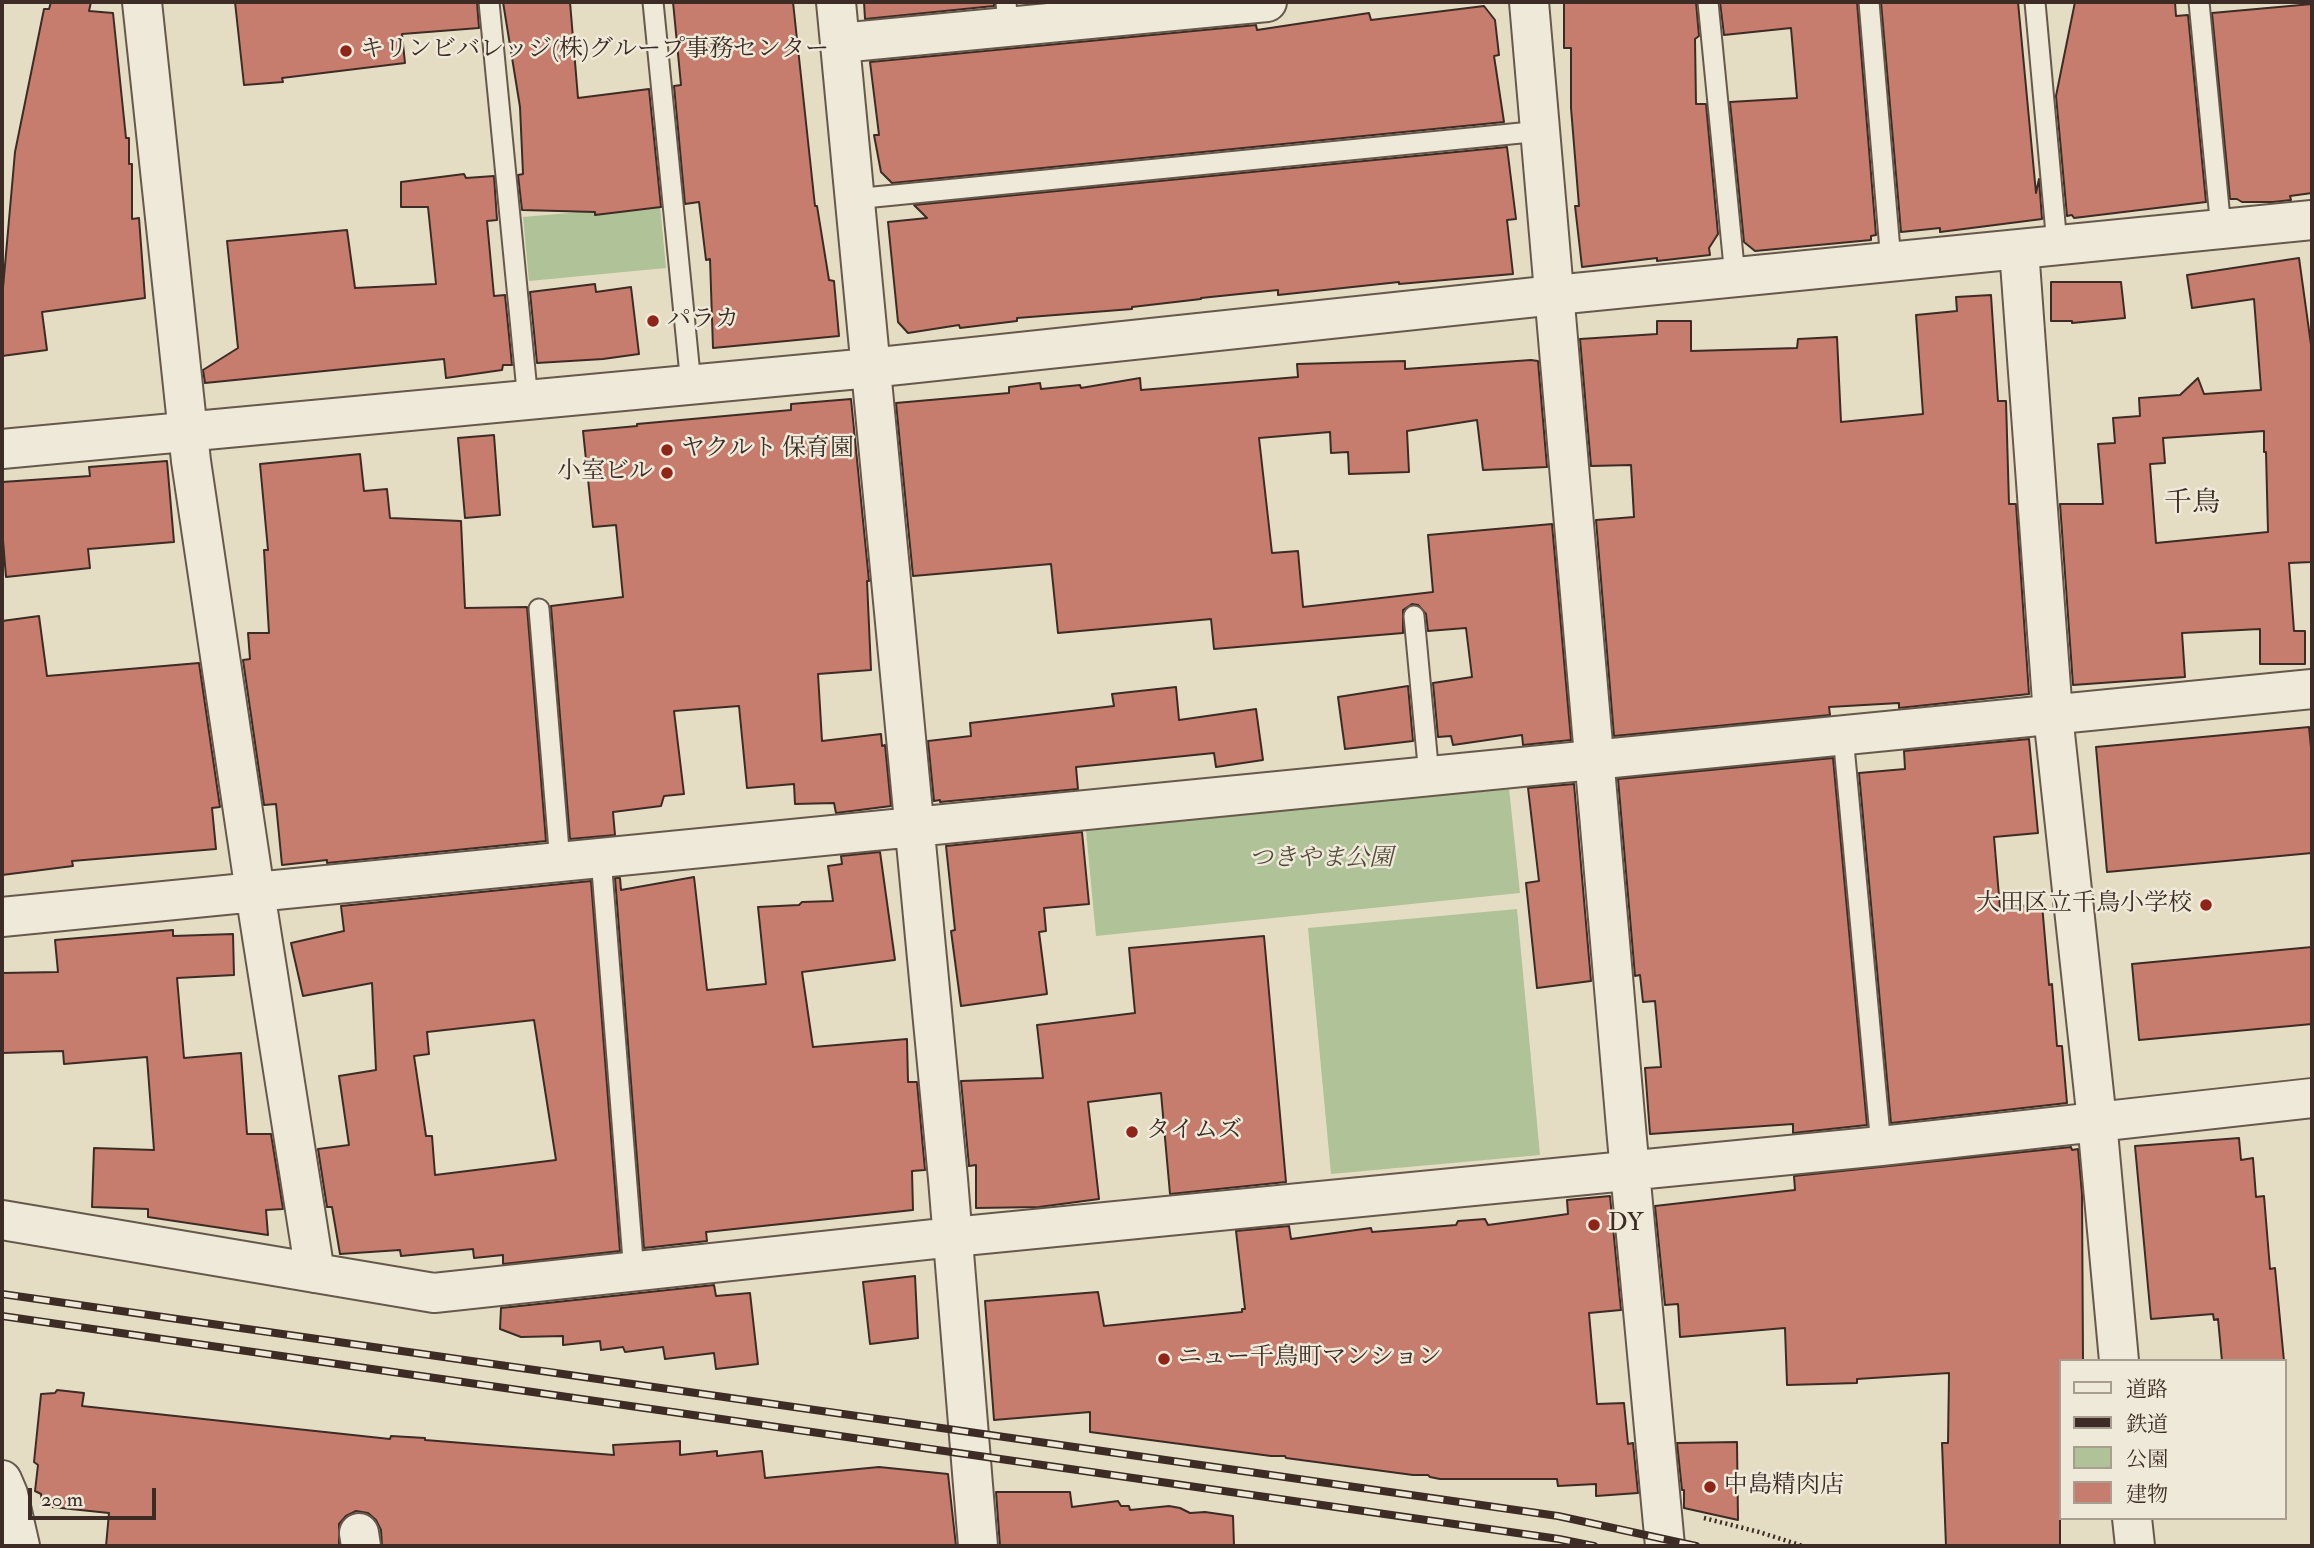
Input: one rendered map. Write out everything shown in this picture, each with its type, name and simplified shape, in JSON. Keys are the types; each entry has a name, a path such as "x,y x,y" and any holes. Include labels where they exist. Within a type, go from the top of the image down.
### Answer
{"street":[{"path":"142,2 187,431 315,1273"},
{"path":"836,2 953,1237 978,1546"},
{"path":"840,43 1007,14 1267,2"},
{"path":"1529,2 1593,760 1665,1546"},
{"path":"2,449 691,386 1555,295 2312,220"},
{"path":"2019,249 2053,715 2119,1359"},
{"path":"2,917 2312,689"},
{"path":"2,1220 434,1293 953,1237 1881,1146 2312,1098"},
{"path":"2,1480 8,1494 20,1546"},
{"path":"2132,1520 2135,1546"}],"lane":[{"path":"489,2 528,401"},
{"path":"653,2 691,386"},
{"path":"1709,2 1735,277"},
{"path":"1869,2 1891,262"},
{"path":"2035,2 2057,245"},
{"path":"2199,2 2221,229"},
{"path":"854,199 1541,131"},
{"path":"539,609 560,862"},
{"path":"1414,617 1429,776"},
{"path":"1843,735 1881,1146"},
{"path":"601,858 634,1273"}],"path":[{"path":"1662,1507 1803,1546"}],"green space":[{"path":"660,205 666,268 529,281 523,217"},
{"name":"つきやま公園","path":"1509,788 1520,893 1096,936 1086,831"},
{"path":"1517,909 1540,1155 1331,1174 1308,928"}],"building":[{"path":"51,2 91,2 89,11 113,13 126,138 129,138 129,164 132,164 132,219 139,218 145,298 42,312 47,350 2,356 2,299 15,152 44,9 49,9"},
{"path":"235,2 477,2 479,28 402,34 405,63 282,78 283,82 244,85"},
{"path":"503,2 570,2 578,98 649,89 661,207 595,215 595,212 522,210 518,175 523,174 520,107"},
{"path":"673,2 793,2 815,206 829,280 834,281 839,336 713,348 710,259 706,260 699,202 685,204 674,86 681,85"},
{"path":"864,2 994,2 994,6 865,19"},
{"path":"1564,2 1696,2 1699,36 1695,39 1696,104 1706,104 1718,234 1709,248 1710,255 1582,267 1575,206 1579,206 1571,108 1571,48 1564,48"},
{"path":"1720,2 1857,2 1876,235 1871,236 1871,240 1755,251 1744,242 1730,102 1797,98 1791,28 1724,35"},
{"path":"1881,2 2018,2 2036,193 2039,179 2042,219 1940,232 1940,228 1901,232"},
{"path":"2075,2 2175,2 2176,16 2188,15 2206,202 2074,218 2072,215 2067,216 2056,96"},
{"path":"2312,4 2312,193 2273,202 2242,202 2230,199 2212,13"},
{"path":"1484,6 1495,20 1499,55 1494,56 1504,122 892,183 881,172 874,135 879,135 870,62 1256,25 1257,30 1369,13 1371,20"},
{"path":"1507,147 1516,219 1507,220 1513,274 1399,282 1278,295 1278,290 1132,309 1017,318 1017,321 960,328 959,325 908,333 898,322 888,222 927,218 914,205"},
{"path":"464,174 466,178 494,176 497,220 487,221 494,296 505,295 512,365 503,365 502,370 446,378 444,359 205,383 203,370 238,348 227,241 347,230 355,288 436,284 428,207 401,207 401,182"},
{"path":"2299,258 2312,352 2312,562 2289,563 2294,631 2305,631 2305,664 2260,664 2260,629 2182,633 2185,677 2073,685 2060,504 2103,504 2098,444 2115,443 2113,418 2140,416 2139,398 2180,395 2198,378 2204,394 2261,390 2254,299 2192,308 2187,275","holes":["2264,431 2268,532 2156,543 2150,464 2165,463 2163,438"]},
{"path":"2051,282 2121,282 2125,318 2072,323 2051,321"},
{"path":"595,284 596,292 631,287 639,354 537,363 530,292"},
{"path":"1991,295 1998,401 2006,401 2009,504 2016,504 2029,694 1899,708 1899,703 1829,707 1830,715 1614,736 1596,520 1634,517 1631,465 1591,466 1580,339 1657,334 1657,321 1691,321 1691,351 1797,348 1798,339 1837,337 1841,422 1923,414 1916,315 1957,311 1956,297"},
{"path":"1405,361 1405,369 1538,361 1547,467 1483,470 1477,420 1407,431 1409,472 1349,474 1348,452 1331,453 1330,432 1259,438 1272,553 1298,551 1303,607 1433,592 1428,535 1552,524 1571,740 1523,745 1522,735 1453,745 1451,736 1438,737 1433,683 1472,677 1466,628 1428,631 1426,614 1418,605 1412,604 1403,610 1403,633 1214,649 1211,619 1058,633 1051,564 913,576 896,403 1009,393 1009,387 1040,383 1041,389 1080,385 1081,388 1140,378 1141,390 1298,377 1297,364"},
{"path":"851,399 869,581 871,670 818,674 822,741 881,734 882,746 885,745 891,806 836,813 834,803 795,804 794,784 747,788 739,706 674,711 684,794 664,796 661,806 613,812 615,835 570,839 551,606 623,597 616,525 593,527 583,431 791,410 791,404"},
{"path":"494,435 500,515 465,518 458,438"},
{"path":"360,454 364,491 387,489 390,518 461,521 465,608 527,607 546,841 282,865 276,804 264,805 243,660 250,659 248,633 269,633 264,550 268,550 260,464"},
{"path":"167,461 174,542 88,549 90,568 6,577 2,482 90,476 89,467"},
{"path":"39,616 47,676 199,663 220,807 212,808 216,849 72,861 73,866 2,875 2,621"},
{"path":"1408,686 1413,741 1345,749 1338,697"},
{"path":"1176,687 1179,720 1256,709 1263,760 1216,767 1214,753 1076,767 1078,789 934,801 928,741 971,736 970,723 1114,706 1112,694"},
{"path":"2309,727 2312,758 2312,853 2107,872 2096,747"},
{"path":"2029,739 2038,833 1994,837 2000,908 2042,904 2049,985 2052,984 2057,1046 2062,1046 2067,1103 1891,1123 1859,773 1905,769 1904,751"},
{"path":"1833,758 1867,1125 1793,1133 1793,1124 1650,1134 1645,1068 1661,1067 1655,1001 1643,1002 1640,975 1635,976 1618,779"},
{"path":"1574,784 1591,981 1537,988 1526,883 1539,881 1528,788"},
{"path":"1082,832 1089,904 1044,908 1046,931 1039,932 1047,994 961,1006 951,931 955,930 946,846"},
{"path":"880,852 895,960 802,972 813,1047 907,1039 908,1082 917,1082 925,1170 912,1171 913,1210 706,1232 707,1241 644,1248 615,878 620,878 621,890 694,877 707,990 766,984 758,907 833,901 828,866 842,864 841,856"},
{"path":"591,881 620,1251 503,1264 503,1255 474,1258 473,1249 401,1256 400,1250 340,1254 332,1207 327,1207 318,1149 349,1145 339,1076 376,1070 372,983 303,996 291,943 344,931 341,906","holes":["534,1020 556,1160 435,1175 432,1136 426,1136 414,1056 429,1054 427,1032"]},
{"path":"173,930 173,936 233,934 234,975 177,978 184,1058 241,1053 247,1134 271,1134 283,1209 266,1210 268,1235 148,1217 148,1209 92,1207 94,1148 154,1150 147,1057 64,1064 63,1051 2,1053 2,973 58,972 55,940"},
{"path":"1264,936 1286,1182 1170,1194 1161,1093 1088,1102 1099,1199 1039,1207 976,1208 976,1165 969,1166 961,1081 1043,1078 1037,1025 1135,1013 1129,948"},
{"path":"2312,947 2312,1024 2139,1040 2132,964"},
{"path":"2239,1138 2241,1160 2253,1158 2256,1197 2264,1196 2270,1269 2275,1268 2284,1359 2222,1359 2218,1319 2214,1320 2213,1314 2151,1319 2135,1146"},
{"path":"2071,1147 2072,1150 2078,1149 2082,1194 2083,1359 2058,1359 2060,1546 1946,1546 1942,1443 1948,1443 1949,1373 1857,1379 1857,1383 1787,1385 1785,1328 1680,1337 1678,1304 1665,1305 1655,1206 1795,1190 1794,1176"},
{"path":"1610,1196 1621,1310 1589,1313 1597,1404 1624,1403 1628,1444 1633,1443 1638,1493 1596,1496 1596,1484 1558,1486 1557,1479 1440,1479 1428,1475 1090,1432 1090,1412 994,1420 985,1301 1098,1292 1104,1326 1242,1312 1242,1309 1245,1309 1236,1231 1289,1226 1291,1239 1371,1228 1372,1232 1456,1225 1458,1221 1485,1219 1488,1225 1568,1214 1567,1200"},
{"path":"915,1276 918,1338 870,1344 863,1282"},
{"path":"714,1285 716,1296 750,1293 758,1364 716,1369 714,1353 665,1359 663,1347 625,1352 623,1347 601,1350 600,1341 563,1345 563,1336 521,1337 500,1329 501,1308"},
{"path":"57,1390 84,1393 82,1406 390,1439 391,1436 425,1438 614,1455 613,1445 680,1441 680,1455 717,1451 717,1456 762,1451 765,1478 879,1467 948,1474 956,1546 382,1546 381,1530 376,1520 368,1513 356,1511 346,1516 339,1524 339,1546 106,1546 109,1513 42,1506 41,1494 35,1491 38,1465 34,1462 41,1394 55,1393"},
{"path":"1737,1442 1738,1520 1684,1508 1677,1443"},
{"path":"996,1492 1070,1492 1072,1507 1118,1501 1121,1506 1129,1506 1130,1510 1169,1506 1190,1513 1233,1516 1234,1546 1000,1546"}],"railway":[{"path":"2,1294 1558,1516 1696,1546"},
{"path":"2,1316 1594,1546"}],"place":[{"name":"キリンビバレッジ(株)グループ事務センター","path":"346,51"},
{"name":"パラカ","path":"653,321"},
{"name":"ヤクルト 保育園","path":"667,450"},
{"name":"小室ビル","path":"667,473"},
{"name":"大田区立千鳥小学校","path":"2206,905"},
{"name":"タイムズ","path":"1132,1132"},
{"name":"DY","path":"1594,1225"},
{"name":"ニュー千鳥町マンション","path":"1164,1359"},
{"name":"中島精肉店","path":"1710,1487"}],"district":[{"name":"千鳥","path":"2192,505"}]}
